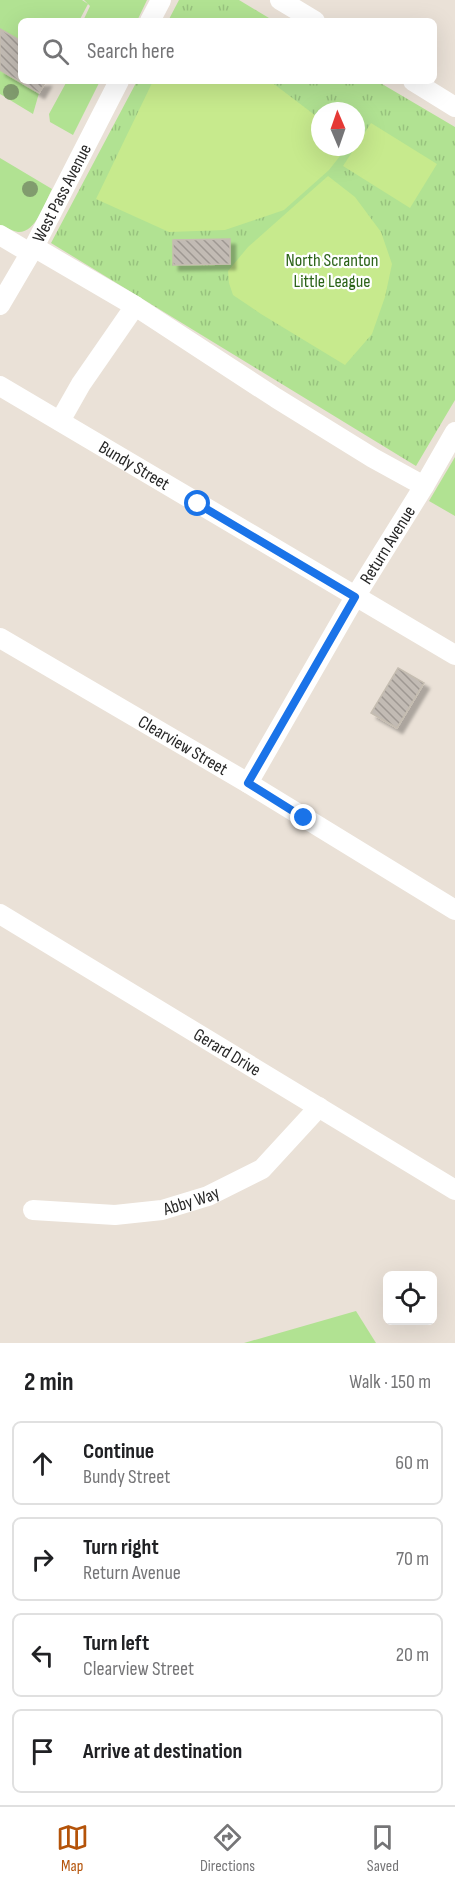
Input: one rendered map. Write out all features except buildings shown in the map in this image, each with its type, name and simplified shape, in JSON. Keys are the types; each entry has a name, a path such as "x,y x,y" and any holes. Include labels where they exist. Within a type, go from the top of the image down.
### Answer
{"street":[{"path":"152,18 161,0"},
{"path":"280,0 310,18"},
{"name":"West Pass Avenue","path":"0,305 32,250 117,84"},
{"path":"418,84 455,107"},
{"path":"0,235 135,306 276,398 373,458 424,486"},
{"path":"60,421 81,384 135,306"},
{"name":"Bundy Street","path":"0,386 455,655"},
{"name":"Return Avenue","path":"248,783 355,597 455,432"},
{"name":"Clearview Street","path":"0,638 248,783 455,910"},
{"name":"Gerard Drive","path":"0,914 455,1190"},
{"name":"Abby Way","path":"33,1210 116,1215 162,1210 208,1196 262,1169 319,1107"}],"green space":[{"path":"0,0 82,0 88,4 81,18 18,18 18,39 0,29"},
{"path":"84,0 147,0 138,18 84,18 90,6"},
{"path":"179,0 239,0 269,18 170,18"},
{"path":"0,70 18,81 18,84 24,84 39,93 33,114 0,94"},
{"path":"65,84 98,84 73,135 50,122 49,114"},
{"name":"North Scranton Little League","path":"135,84 382,84 455,127 455,400 416,466 51,243"},
{"path":"152,84 274,84 311,112 311,156 340,156 329,170 284,210 225,230 169,232 96,199"},
{"path":"371,123 437,164 410,208 343,166 350,156 365,156 365,132"},
{"path":"0,158 52,189 35,223 24,231 18,232 0,225"},
{"path":"328,176 355,197 381,232 392,264 385,297 372,334 345,365 233,295 229,283 228,271 248,247"},
{"path":"455,457 455,516 429,501"},
{"path":"356,1311 376,1343 244,1343"}],"route":[{"path":"198,504 355,597 248,783 304,818"}]}
